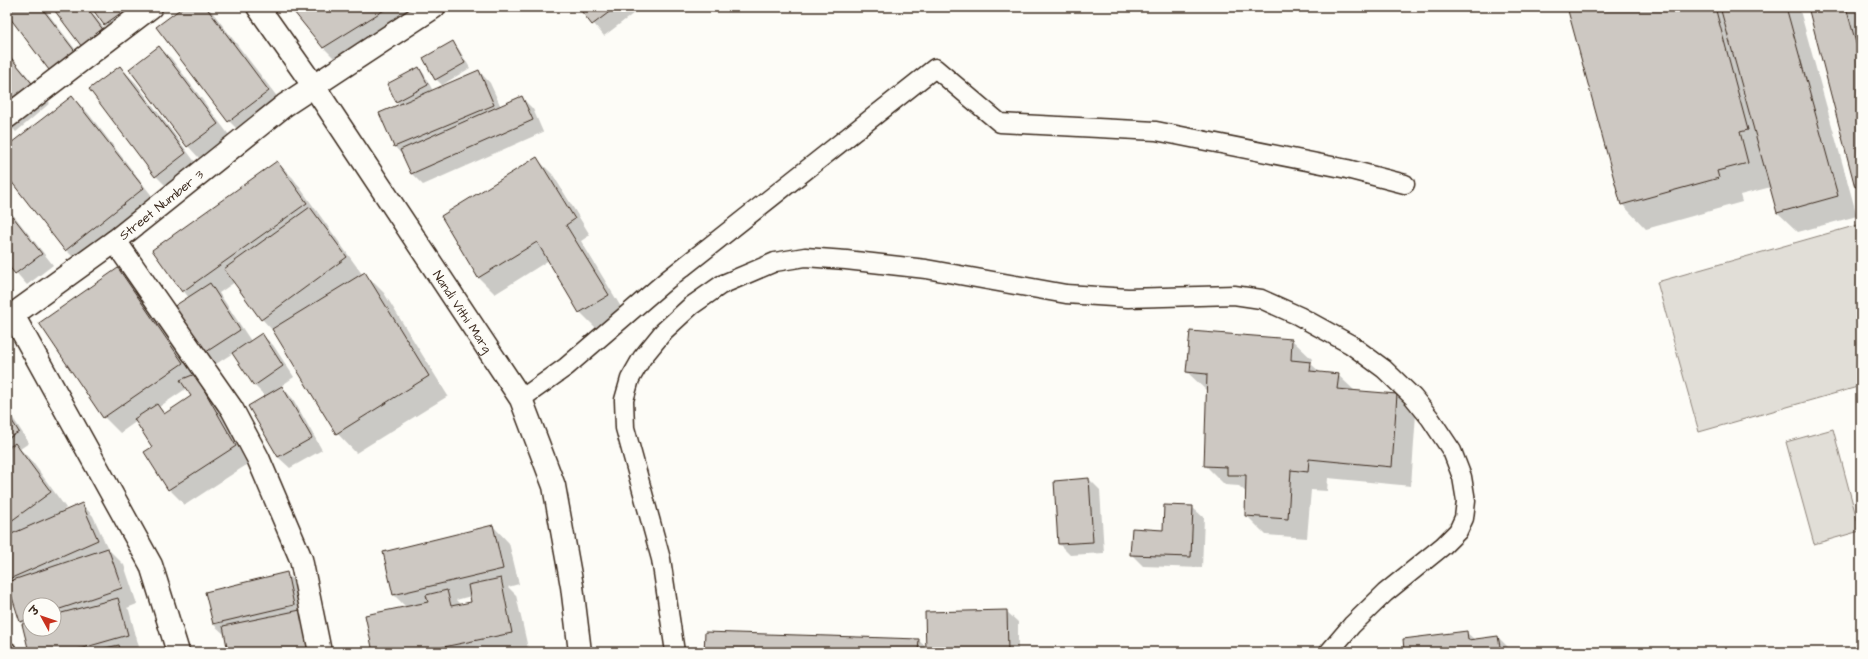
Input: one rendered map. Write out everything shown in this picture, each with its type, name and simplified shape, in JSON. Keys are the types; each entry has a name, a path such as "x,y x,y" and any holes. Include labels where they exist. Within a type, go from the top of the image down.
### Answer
{"street":[{"path":"7,117 151,7"},
{"name":"Nandi Vithi Marg","path":"258,7 313,85 521,399 554,486 572,586 580,652"},
{"name":"Street Number 3","path":"10,317 116,241 285,105 313,85 434,7"},
{"path":"116,241 232,409 258,458 301,559 320,652"},
{"path":"10,317 151,565 178,652"}],"lane":[{"path":"521,399 566,368 667,280 935,68 1000,123 1156,131 1347,169 1405,184"},
{"path":"675,652 661,559 625,428 624,400 630,379 642,358 664,331 691,306 721,285 775,262 806,258 846,260 926,269 1066,294 1128,298 1234,295 1261,299 1299,316 1350,344 1384,369 1413,397 1430,418 1452,451 1462,477 1466,501 1464,518 1458,531 1443,546 1386,593 1352,625 1329,652"}],"shaded area":[{"path":"1861,224 1861,386 1699,432 1657,282"},
{"path":"1833,429 1860,531 1814,544 1786,442"}],"building":[{"path":"7,7 41,7 77,54 52,74 7,14"},
{"path":"52,7 86,7 107,35 85,51"},
{"path":"91,7 129,7 104,25"},
{"path":"183,7 206,7 269,91 228,122 156,27"},
{"path":"290,7 389,7 323,48"},
{"path":"578,7 616,7 592,25"},
{"path":"1567,7 1702,7 1703,11 1715,7 1748,130 1740,132 1748,163 1717,171 1719,178 1621,205"},
{"path":"1720,7 1786,7 1838,196 1777,213"},
{"path":"1808,7 1846,7 1861,61 1861,185 1855,187"},
{"path":"453,41 465,63 435,80 423,58"},
{"path":"159,46 218,124 187,147 129,69"},
{"path":"7,53 35,87 7,110"},
{"path":"120,66 186,153 155,177 89,89"},
{"path":"419,67 428,85 396,102 387,84"},
{"path":"479,70 494,105 394,147 379,113"},
{"path":"72,96 144,188 65,251 7,176 7,146"},
{"path":"522,96 533,120 411,174 400,150"},
{"path":"537,157 575,219 566,225 609,295 579,313 537,242 478,278 441,216"},
{"path":"277,161 307,203 182,292 152,250"},
{"path":"310,207 347,257 261,320 224,269"},
{"path":"7,209 42,254 15,274 7,264"},
{"path":"118,268 183,363 103,418 39,323"},
{"path":"365,272 429,376 336,434 272,329"},
{"path":"210,283 240,330 203,354 173,307"},
{"path":"1190,331 1292,339 1291,360 1311,362 1310,371 1339,374 1337,389 1397,394 1392,467 1309,459 1308,472 1291,470 1288,519 1245,516 1246,475 1227,475 1227,467 1204,466 1207,374 1186,372"},
{"path":"262,333 283,366 254,386 232,353"},
{"path":"195,374 236,446 168,490 144,452 152,447 134,419 157,404 164,414 191,396 180,380"},
{"path":"282,386 312,438 278,457 248,406"},
{"path":"7,413 19,432 7,439"},
{"path":"15,443 51,492 7,524 7,449"},
{"path":"1089,478 1093,542 1058,544 1054,481"},
{"path":"82,503 98,540 7,580 7,536"},
{"path":"1164,505 1193,506 1191,557 1130,555 1132,528 1163,530"},
{"path":"493,525 503,569 393,595 383,552"},
{"path":"108,548 122,588 62,608 62,597 22,597 22,621 20,622 7,582"},
{"path":"287,572 294,605 213,624 205,592"},
{"path":"501,578 512,633 419,652 373,652 365,615 428,602 426,595 447,590 451,606 471,602 468,585"},
{"path":"118,598 128,635 69,652 29,652 25,637 62,637 62,613"},
{"path":"305,609 314,648 297,652 228,652 223,626"},
{"path":"1007,610 1008,652 926,652 925,612"},
{"path":"1467,631 1468,640 1498,636 1501,652 1391,652 1404,650 1403,639"},
{"path":"705,632 919,639 918,652 704,652"},
{"path":"119,645 121,652 87,652"}]}
